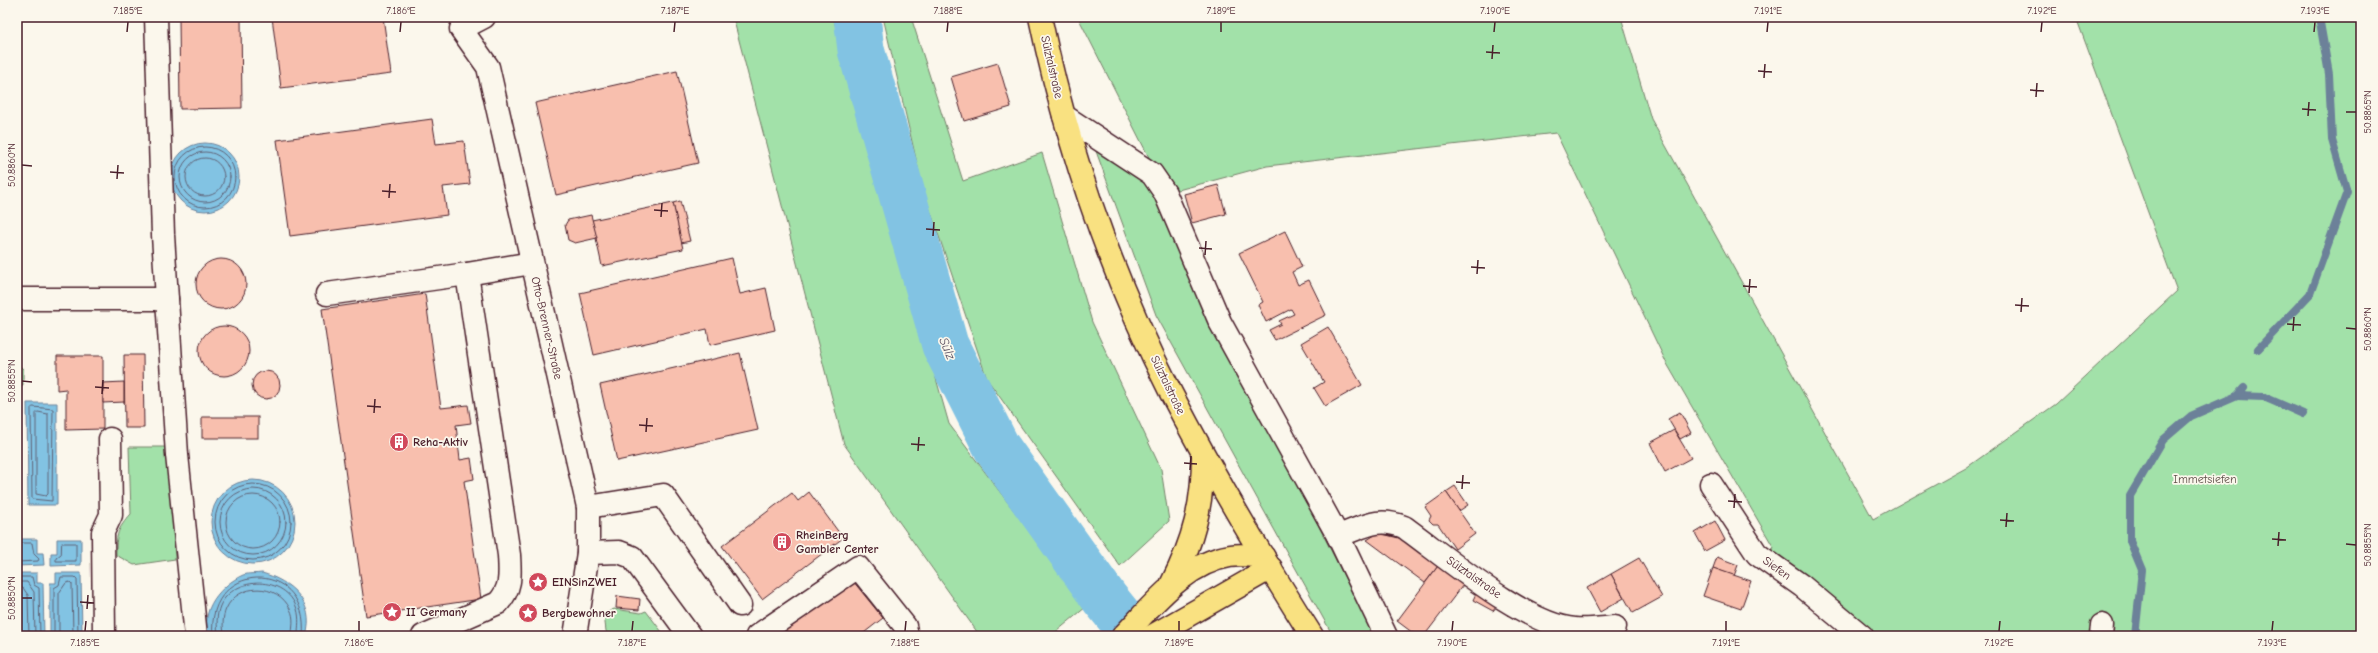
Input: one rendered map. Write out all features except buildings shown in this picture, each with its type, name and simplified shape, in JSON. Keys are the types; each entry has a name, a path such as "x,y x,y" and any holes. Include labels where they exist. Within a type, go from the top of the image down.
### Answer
{"main road":[{"name":"Sülztalstraße","path":"1040,17 1064,116 1096,217 1137,319 1171,392 1203,454 1312,636"},
{"path":"1170,588 1192,539 1200,511 1203,483 1203,454"},
{"path":"1123,636 1170,588 1193,570 1217,559 1230,556 1267,563"},
{"path":"1152,636 1192,615 1267,563"}],"street":[{"path":"156,17 162,228 177,455 196,636"},
{"name":"Otto-Brenner-Straße","path":"484,17 460,29 488,67 588,507 588,553 575,636"},
{"path":"1064,116 1152,174 1164,193 1220,322 1338,536 1386,636"},
{"path":"327,294 468,274 532,263"},
{"path":"422,636 498,603 506,594 510,581 509,555 468,274"},
{"path":"17,299 167,299"},
{"path":"104,636 103,532 111,515 110,439"},
{"name":"Siefen","path":"1711,484 1757,554 1802,586 1862,636"},
{"path":"588,507 663,495 740,605"},
{"name":"Sülztalstraße","path":"1338,536 1379,521 1393,522 1404,527 1482,584 1537,619 1575,629 1615,627"},
{"path":"588,553 619,552 632,557 690,636"},
{"path":"757,636 858,567 901,633"}],"green space":[{"path":"733,17 833,17 949,424 1086,607 1051,636 980,636 844,444"},
{"path":"883,17 911,17 963,181 1042,153 1092,322 1161,469 1169,521 1120,566 987,379 923,189"},
{"path":"1078,17 1621,17 1651,119 1873,519 1966,468 2056,404 2177,291 2077,20 2078,17 2361,17 2361,636 1858,636 1765,551 1774,548 1666,362 1556,133 1267,166 1167,193"},
{"path":"1093,143 1149,175 1287,463 1374,636 1333,636 1156,315"},
{"path":"17,363 23,369 23,385 17,385"},
{"path":"129,447 168,447 175,559 134,565 116,555 118,533 131,514"},
{"path":"614,609 641,613 646,611 665,636 609,636 606,631 604,614"}],"water":[{"path":"198,143 212,143 224,149 233,158 239,170 237,190 229,201 218,209 212,211 198,211 192,209 181,201 173,190 171,184 171,170 173,164 181,153 192,145"},
{"path":"27,403 57,403 57,505 28,505"},
{"path":"18,405 19,507 17,507"},
{"path":"253,480 269,483 276,487 288,499 292,506 295,522 292,538 288,545 276,557 269,561 253,564 237,561 230,557 218,545 214,538 211,522 214,506 218,499 230,487 237,483"},
{"path":"17,539 37,539 37,553 43,553 44,565 17,566"},
{"path":"57,539 81,539 81,565 51,566 51,553 57,553"},
{"path":"17,573 37,573 37,583 43,583 44,636 17,636"},
{"path":"56,573 81,573 82,636 50,636 50,583 56,583"},
{"path":"262,573 283,582 299,595 307,613 308,624 306,636 209,636 207,617 214,600 220,592 235,579 243,575"}],"waterway":[{"name":"Sülz","path":"857,17 861,50 945,345 997,448 1105,599 1135,636"},
{"name":"Immetsiefen","path":"2258,349 2310,294 2347,192 2332,140 2329,74 2319,17"},
{"name":"Immetsiefen","path":"2135,636 2142,570 2130,541 2130,496 2163,440 2191,416 2237,396 2244,388"},
{"path":"2237,396 2264,397 2303,414"}],"place":[{"name":"Reha-Aktiv","path":"399,442"},
{"name":"RheinBerg Gambler Center","path":"782,542"},
{"name":"EINSinZWEI","path":"538,582"},
{"name":"II Germany","path":"392,612"},
{"name":"Bergbewohner","path":"528,613"}]}
